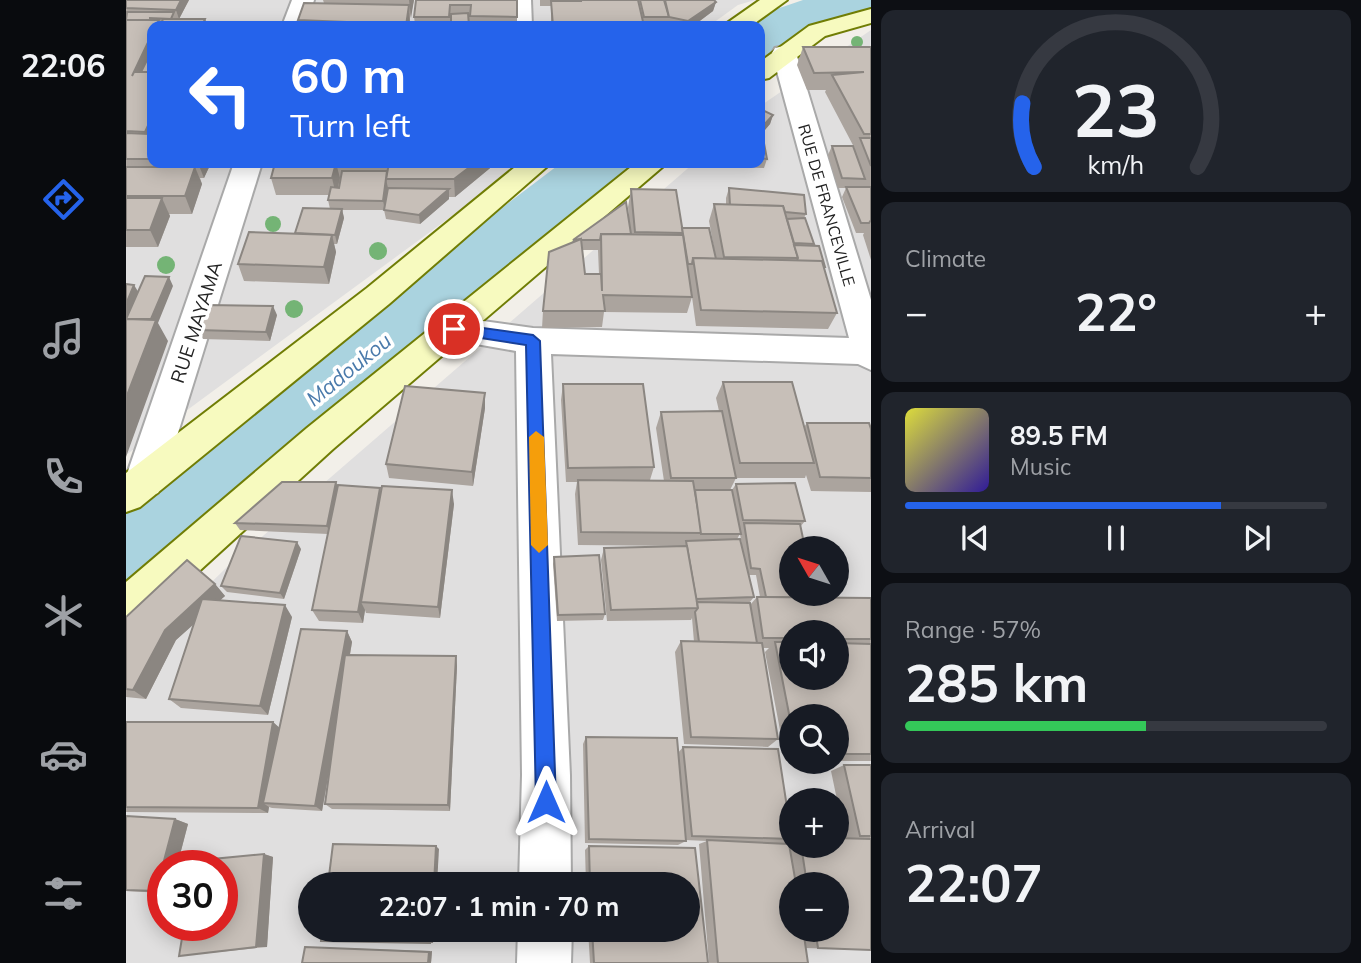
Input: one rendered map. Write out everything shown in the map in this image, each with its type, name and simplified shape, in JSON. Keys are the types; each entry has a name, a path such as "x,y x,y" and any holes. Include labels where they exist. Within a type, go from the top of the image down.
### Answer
{"main road":[{"path":"743,21 776,0"},
{"path":"765,69 817,31 871,16"},
{"path":"135,488 368,304 525,168"},
{"path":"126,611 319,437 647,168"}],"street":[{"path":"296,21 303,0"},
{"path":"520,0 520,21"},
{"name":"RUE DE FRANCEVILLE","path":"784,53 870,354"},
{"name":"RUE MAYAMA","path":"135,488 246,168"},
{"path":"454,329 533,341 870,354"},
{"path":"533,341 546,775 545,872"},
{"path":"544,963 545,942"}],"shaded area":[{"path":"126,0 755,0 738,5 716,21 147,21 147,168 517,168 126,455"},
{"path":"871,30 871,963 126,963 126,666 227,567 688,168 765,168 765,103"}],"building":[{"path":"126,0 181,0 176,10 126,8"},
{"path":"416,0 517,0 517,17 470,16 471,5 450,5 449,17 414,17"},
{"path":"577,0 638,0 643,21 553,21 551,1 582,1"},
{"path":"640,0 664,0 669,17 644,17"},
{"path":"665,0 716,2 688,21 669,17"},
{"path":"304,3 409,5 407,21 298,20"},
{"path":"127,12 174,12 171,19 126,20"},
{"path":"468,13 469,21 451,21 451,14"},
{"path":"163,19 205,19 204,21 162,21"},
{"path":"126,20 159,20 147,21 147,44 132,76 134,72 147,72 147,128 145,132 126,131"},
{"path":"803,47 871,47 871,134 864,134 832,75 864,72 814,73"},
{"path":"147,60 147,72 141,72"},
{"path":"765,111 773,115 765,124"},
{"path":"126,133 147,134 147,159 126,159"},
{"path":"860,138 871,138 871,166"},
{"path":"832,146 853,146 865,179 842,178"},
{"path":"126,167 195,168 185,196 126,196"},
{"path":"274,168 335,168 332,178 271,178"},
{"path":"388,168 468,168 454,179 386,179"},
{"path":"342,171 387,171 383,201 328,200 331,187 339,188"},
{"path":"846,187 871,187 869,223 861,223"},
{"path":"388,188 449,189 419,215 384,210"},
{"path":"729,188 804,195 806,214 785,212 783,206 730,205"},
{"path":"631,189 676,190 683,233 635,232"},
{"path":"126,198 162,198 150,230 126,230"},
{"path":"626,202 631,234 601,234 600,240 573,240"},
{"path":"714,204 783,206 798,258 724,257"},
{"path":"303,208 342,209 335,235 295,233"},
{"path":"805,218 814,244 794,243 787,219"},
{"path":"682,228 709,228 716,259 693,258 692,264 688,264"},
{"path":"249,232 332,235 324,267 238,264"},
{"path":"601,234 683,235 692,297 603,295 605,311 543,311 549,252 581,239 585,274 601,274 602,291"},
{"path":"794,245 819,246 825,267 822,261 797,261"},
{"path":"693,258 822,261 837,313 701,310"},
{"path":"145,276 169,277 151,319 126,319"},
{"path":"126,284 134,285 126,304"},
{"path":"207,305 273,306 266,332 199,330"},
{"path":"126,319 156,320 126,398"},
{"path":"723,382 792,382 814,463 740,463"},
{"path":"563,384 643,384 654,467 568,468"},
{"path":"405,386 485,393 472,472 386,464"},
{"path":"722,411 736,478 671,478 661,412"},
{"path":"807,423 869,423 871,478 820,477"},
{"path":"578,480 693,481 702,533 581,532"},
{"path":"282,482 336,482 327,526 235,523"},
{"path":"795,483 805,521 743,520 736,484"},
{"path":"338,485 380,488 358,612 312,610"},
{"path":"382,486 452,490 438,607 361,602"},
{"path":"695,490 732,490 741,534 701,534"},
{"path":"744,523 800,524 802,536 779,536 779,597 766,597 760,569 751,568"},
{"path":"241,536 297,542 280,593 221,586"},
{"path":"740,539 754,597 696,599 686,541"},
{"path":"687,546 698,608 611,610 604,548"},
{"path":"599,555 605,614 558,615 554,557"},
{"path":"187,560 215,584 165,630 133,690 126,689 126,617"},
{"path":"757,597 779,597 779,606 849,606 849,598 871,598 871,639 849,639 849,620 779,620 779,638 763,638"},
{"path":"202,599 285,605 260,706 169,699"},
{"path":"697,602 750,603 757,643 699,642 695,612 698,608"},
{"path":"301,629 347,631 315,806 263,803"},
{"path":"681,641 762,643 778,739 691,737"},
{"path":"775,642 779,642 779,662"},
{"path":"849,643 871,644 871,754 849,754 849,704 787,704 784,690 849,690"},
{"path":"345,655 456,656 448,805 325,804"},
{"path":"126,722 273,722 258,808 126,807"},
{"path":"586,737 677,738 686,841 589,839"},
{"path":"683,747 778,749 779,774 782,774 784,788 779,788 779,839 692,836"},
{"path":"849,765 871,765 871,836 860,836 846,774 849,774"},
{"path":"126,816 175,819 167,850 147,850 147,891 126,890"},
{"path":"849,838 871,839 871,950 818,948 817,942 849,942 849,872 805,872 803,858 849,858"},
{"path":"707,840 779,844 779,858 791,858 794,872 779,872 779,942 805,942 808,963 718,963"},
{"path":"333,844 436,846 435,872 330,872"},
{"path":"589,846 695,848 698,872 590,872"},
{"path":"264,854 256,947 179,956 182,941 238,941 238,857"},
{"path":"700,892 708,963 594,963 593,942 700,942"},
{"path":"305,947 429,952 428,963 302,963"}],"waterway":[{"name":"Madoukou","path":"765,37 799,19 871,3"},
{"name":"Madoukou","path":"126,551 293,412 598,168"}],"slow traffic":[{"path":"536,437 539,545"}],"route":[{"path":"454,329 533,341 546,802"}]}
